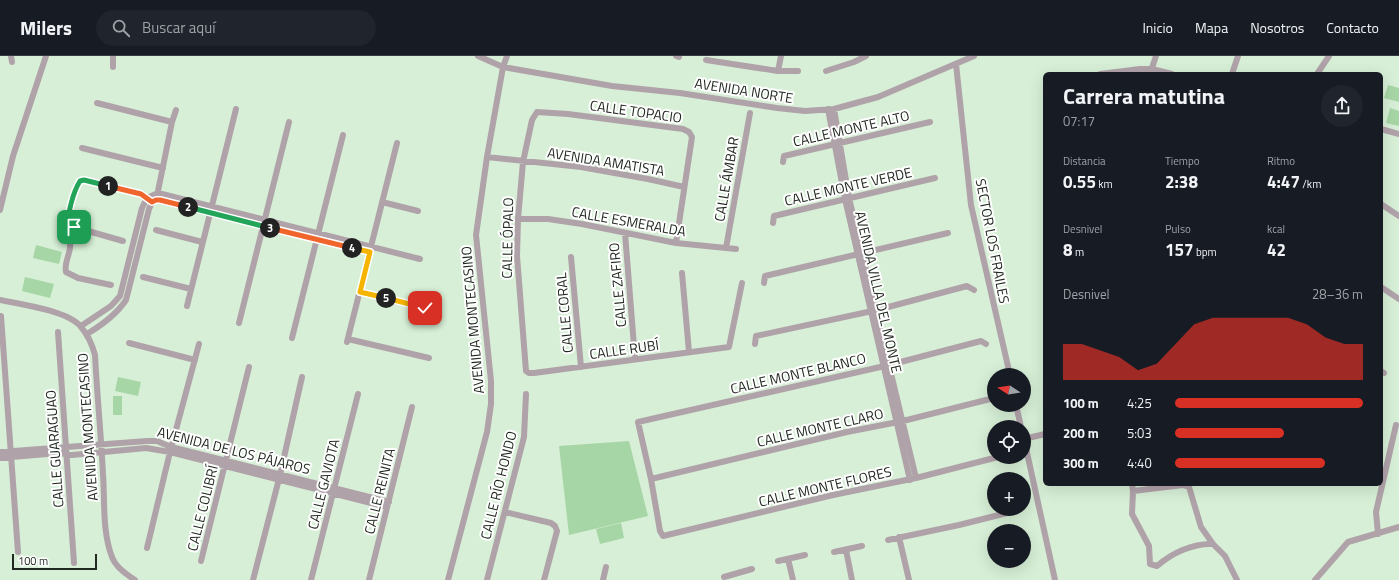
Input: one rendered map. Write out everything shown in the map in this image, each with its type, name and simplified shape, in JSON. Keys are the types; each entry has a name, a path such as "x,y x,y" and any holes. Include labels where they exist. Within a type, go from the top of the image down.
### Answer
{"street":[{"path":"0,210 13,156 46,56"},
{"path":"113,56 114,67"},
{"name":"AVENIDA NORTE","path":"478,56 503,67 612,86 680,92 777,108 805,111 831,109 878,96 974,56"},
{"name":"AVENIDA MONTECASINO","path":"448,580 487,432 491,404 476,235 487,157 503,67 507,56"},
{"path":"778,70 781,56"},
{"path":"826,71 853,59 866,56"},
{"path":"1116,72 1140,69 1151,71 1156,56"},
{"path":"1233,72 1238,56"},
{"path":"1318,72 1329,56"},
{"path":"706,60 723,59 778,70 798,72"},
{"name":"SECTOR LOS FRAILES","path":"956,64 971,205 1008,368"},
{"path":"97,103 172,122"},
{"path":"187,306 236,109"},
{"name":"AVENIDA VILLA DEL MONTE","path":"831,109 847,198 913,479"},
{"path":"81,326 111,306 120,296 142,208 158,193 172,122 176,110"},
{"name":"CALLE ÓPALO","path":"526,367 517,256 518,219 523,162 532,120 537,112"},
{"name":"CALLE TOPACIO","path":"537,112 593,117 687,130 692,137 676,243"},
{"name":"CALLE ÁMBAR","path":"726,248 750,114"},
{"path":"239,323 289,122"},
{"name":"CALLE MONTE ALTO","path":"783,162 784,156 930,122"},
{"path":"1383,130 1399,134"},
{"path":"292,338 343,135"},
{"path":"397,143 348,341 429,358"},
{"path":"82,148 163,168"},
{"name":"AVENIDA AMATISTA","path":"487,157 581,167 684,187"},
{"name":"CALLE MONTE VERDE","path":"773,223 774,216 935,178"},
{"path":"111,285 78,278 66,272 65,268 70,250 67,220 76,187 80,181 84,180 141,194 152,200 210,209"},
{"path":"158,193 210,209 370,250 420,259"},
{"path":"87,334 120,310 126,300 149,209 152,200 158,193"},
{"path":"382,202 418,211"},
{"path":"1383,205 1399,216"},
{"name":"CALLE ESMERALDA","path":"518,219 556,220 676,243 736,249"},
{"path":"68,228 74,227 123,241"},
{"path":"156,230 202,242"},
{"name":"CALLE ZAFIRO","path":"624,233 635,359"},
{"path":"764,283 765,276 948,233"},
{"path":"131,253 138,255"},
{"name":"CALLE CORAL","path":"571,257 581,367"},
{"path":"127,269 134,270"},
{"path":"682,273 689,352"},
{"path":"143,277 191,289"},
{"name":"CALLE RUBÍ","path":"526,367 526,371 529,373 562,371 635,359 729,347 742,283"},
{"path":"755,344 756,336 874,311 967,286 974,290"},
{"path":"1383,288 1399,299"},
{"path":"360,292 425,308"},
{"name":"AVENIDA MONTECASINO","path":"0,300 44,309 66,316 81,326 93,346 95,355 105,519 108,542 112,558 120,569 135,580"},
{"path":"1,316 18,552"},
{"name":"CALLE GUARAGUAO","path":"58,332 74,563"},
{"name":"CALLE MONTE BLANCO","path":"651,479 638,422 886,366 982,341 986,344"},
{"path":"130,343 195,360"},
{"path":"147,548 170,450 199,344"},
{"name":"CALLE COLIBRÍ","path":"201,561 249,367"},
{"path":"254,580 302,377"},
{"name":"CALLE GAVIOTA","path":"312,580 358,394"},
{"name":"CALLE RÍO HONDO","path":"487,580 524,437 526,394"},
{"name":"CALLE MONTE CLARO","path":"651,479 847,432 900,422 987,400"},
{"name":"CALLE REINITA","path":"369,580 412,408"},
{"path":"1383,482 1396,425"},
{"path":"1031,437 1043,434"},
{"name":"AVENIDA DE LOS PÁJAROS","path":"66,451 101,444 147,441 157,441 170,450"},
{"name":"AVENIDA DE LOS PÁJAROS","path":"0,452 11,454 66,451 102,453 146,448 170,450 388,505"},
{"name":"AVENIDA DE LOS PÁJAROS","path":"0,458 11,454"},
{"name":"CALLE MONTE FLORES","path":"651,479 660,531 663,536 833,495 913,479 987,460"},
{"path":"1029,464 1055,580"},
{"path":"1132,486 1132,514 1149,546 1150,564 1157,566 1164,560 1181,551 1201,543 1213,544"},
{"path":"1133,491 1175,486"},
{"path":"1186,486 1189,487 1201,527 1213,544 1225,556 1237,580"},
{"path":"1378,534 1376,512 1382,486"},
{"path":"505,512 552,523 555,526 556,530 544,580"},
{"path":"888,540 995,516"},
{"path":"1315,580 1348,542 1399,527"},
{"path":"899,537 909,580"},
{"path":"834,552 862,546"},
{"path":"846,550 852,580"},
{"path":"778,561 805,555"},
{"path":"788,559 793,580"},
{"path":"603,580 606,567"},
{"path":"724,577 736,577 752,569"}],"green space":[{"path":"1388,85 1399,88 1399,102 1384,98"},
{"path":"1390,108 1399,111 1399,126 1386,123"},
{"path":"36,245 62,252 59,264 33,258"},
{"path":"25,277 54,284 50,298 22,291"},
{"path":"118,377 141,382 138,396 115,391"},
{"path":"113,396 122,396 122,415 113,415"},
{"path":"629,441 648,516 569,535 559,446"},
{"path":"621,523 624,538 600,544 596,529"}],"route":[{"path":"74,227 68,228 67,220 76,187 80,181 84,180 141,194 152,202 156,200 166,201 370,252 360,292 425,308"}]}
